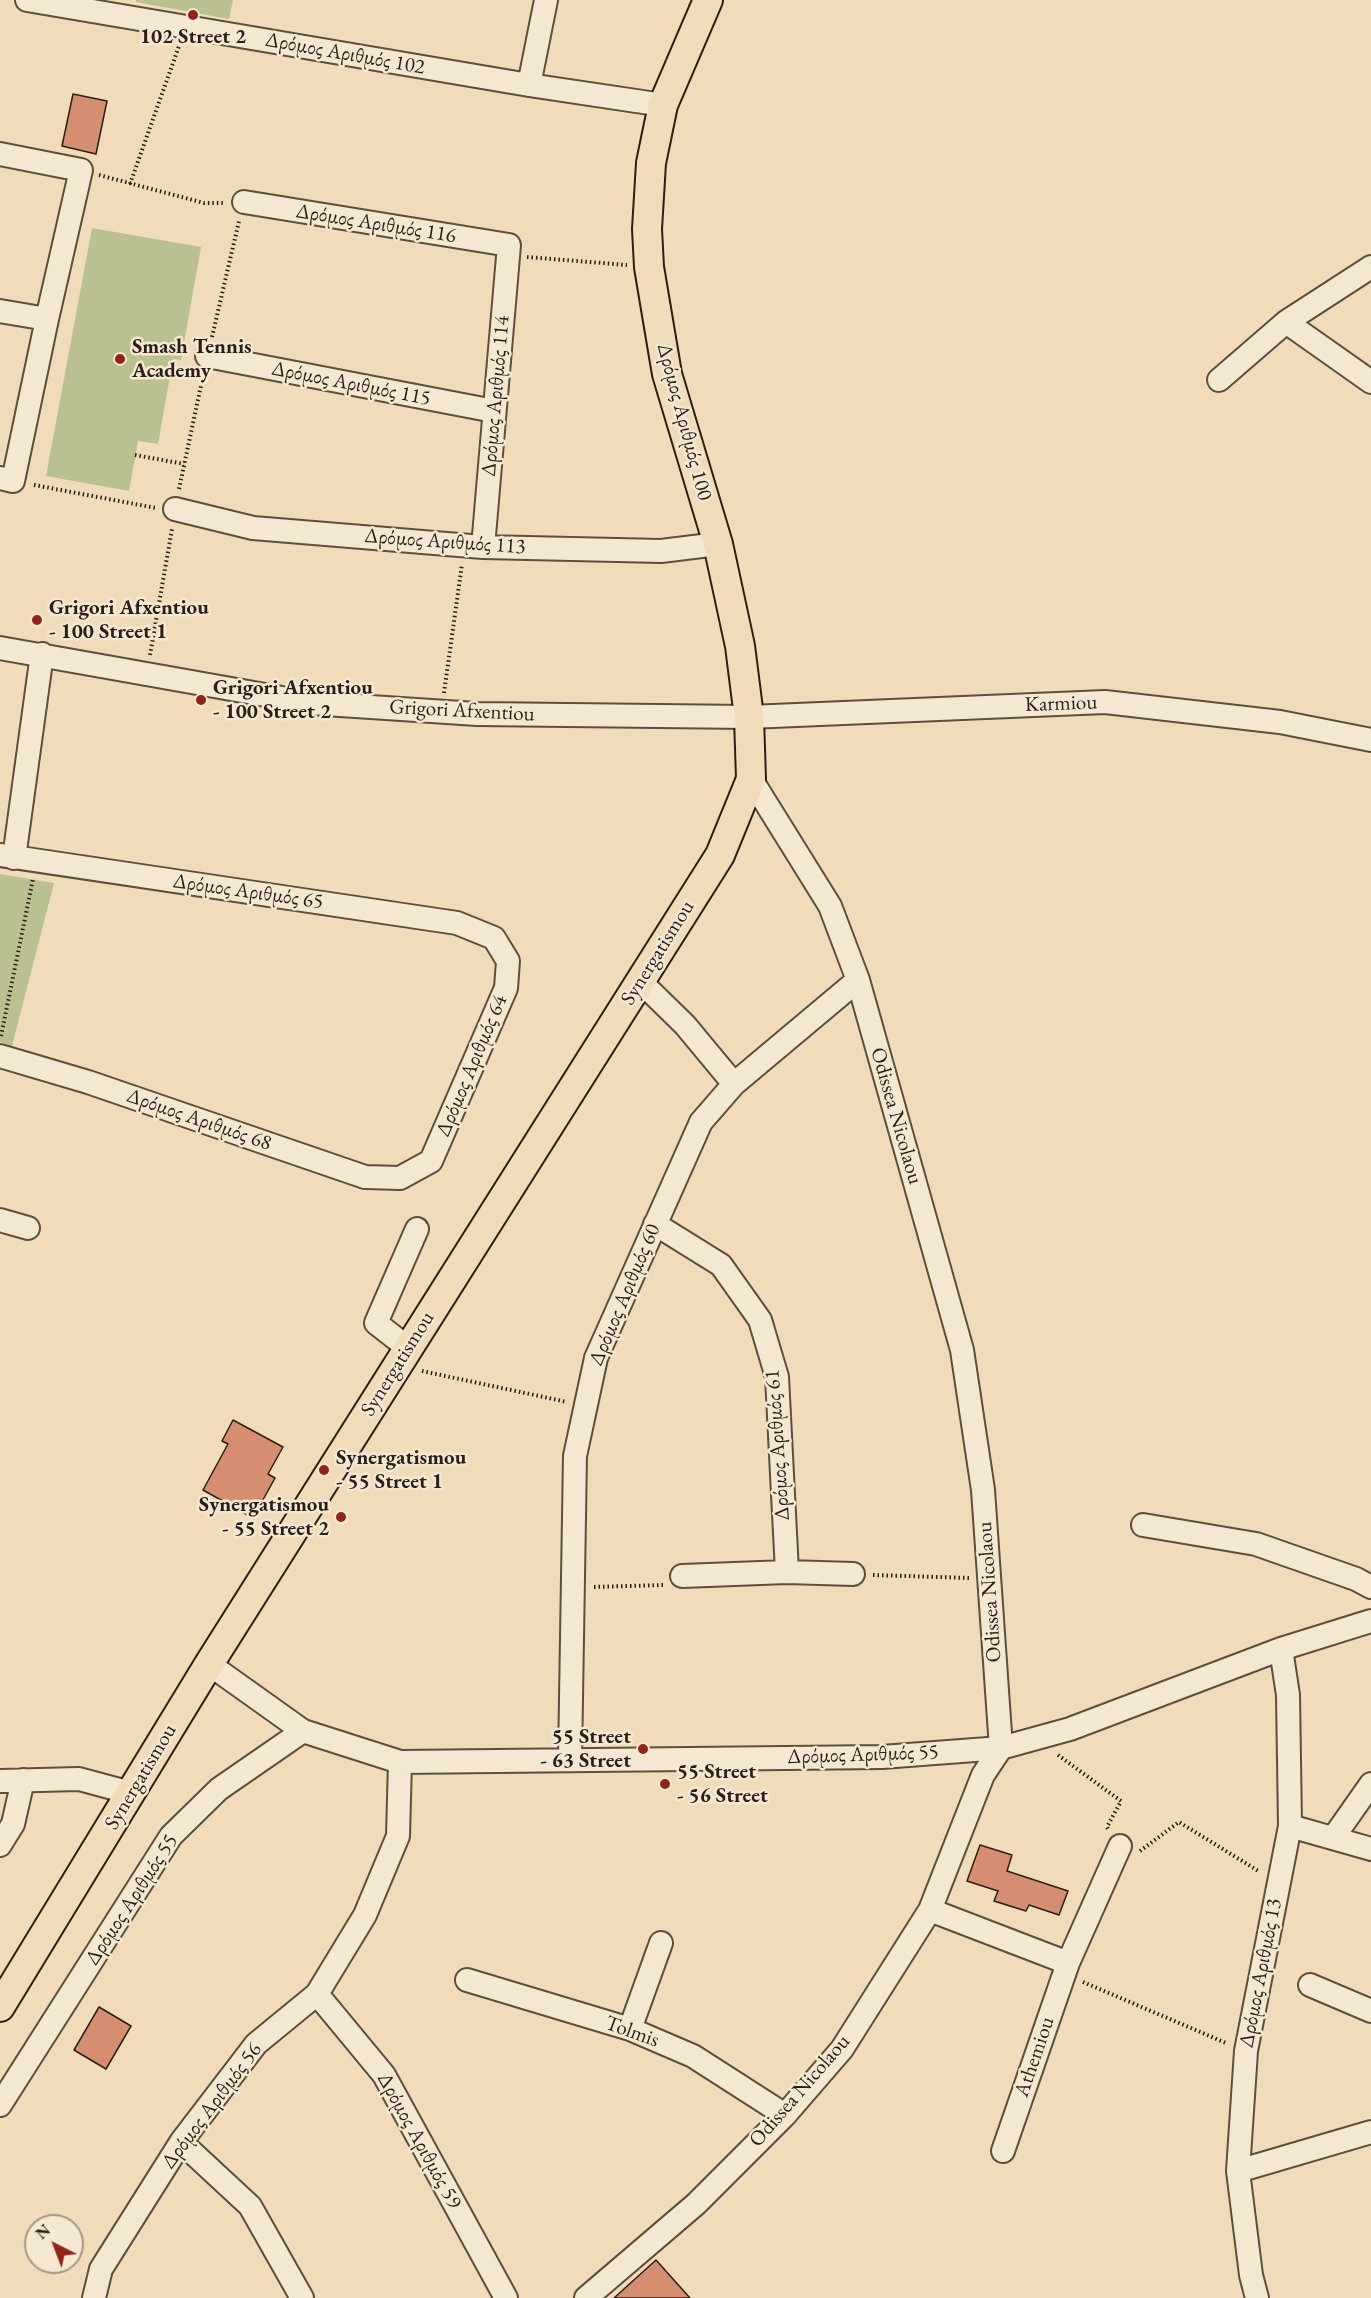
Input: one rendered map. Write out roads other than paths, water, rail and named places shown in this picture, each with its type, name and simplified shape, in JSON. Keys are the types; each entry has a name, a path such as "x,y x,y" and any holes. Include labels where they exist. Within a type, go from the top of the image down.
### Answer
{"main road":[{"name":"Δρόμος Αριθμός 100","path":"708,0 663,105 651,163 647,229 649,267 667,374 718,544 740,646 749,717 751,779"},
{"name":"Synergatismou","path":"0,2007 209,1664 720,855 751,779"}],"street":[{"name":"Δρόμος Αριθμός 102","path":"27,0 529,85 663,105"},
{"path":"529,85 546,0"},
{"path":"0,154 81,170 6,480"},
{"name":"Δρόμος Αριθμός 116","path":"244,202 509,245"},
{"name":"Δρόμος Αριθμός 114","path":"474,546 494,411 509,245"},
{"path":"1219,380 1286,322 1371,267"},
{"path":"0,311 46,319"},
{"path":"1286,322 1371,382"},
{"name":"Δρόμος Αριθμός 115","path":"207,356 494,411"},
{"name":"Δρόμος Αριθμός 113","path":"175,510 253,528 474,546 661,551 718,544"},
{"name":"Grigori Afxentiou","path":"0,648 310,703 477,714 749,717"},
{"path":"7,857 42,654"},
{"name":"Karmiou","path":"749,717 1105,702 1280,722 1371,740"},
{"name":"Odissea Nicolaou","path":"586,2298 696,2204 784,2115 842,2049 930,1910 983,1775 1001,1748 983,1490 962,1350 858,980 830,906 751,779"},
{"name":"Δρόμος Αριθμός 65","path":"7,857 457,923 494,938"},
{"name":"Δρόμος Αριθμός 64","path":"400,1178 431,1161 506,988 508,961 494,938"},
{"name":"Δρόμος Αριθμός 60","path":"570,1760 575,1456 596,1358 701,1122 734,1084 858,980"},
{"path":"640,981 685,1025 734,1084"},
{"name":"Δρόμος Αριθμός 68","path":"0,1056 88,1082 365,1177 400,1178"},
{"path":"0,1220 28,1228"},
{"name":"Δρόμος Αριθμός 61","path":"655,1224 721,1264 760,1320 777,1377 787,1572"},
{"path":"403,1357 376,1323 417,1229"},
{"path":"1143,1525 1256,1544 1356,1579 1371,1587"},
{"path":"682,1576 787,1572 853,1574"},
{"name":"Δρόμος Αριθμός 55","path":"209,1664 303,1731 400,1762 882,1757 1001,1748 1070,1729 1281,1649 1371,1621"},
{"name":"Δρόμος Αριθμός 13","path":"1257,2298 1251,2275 1238,2171 1246,2051 1290,1826 1288,1695 1281,1649"},
{"name":"Δρόμος Αριθμός 55","path":"0,2105 171,1836 219,1789 303,1731"},
{"name":"Δρόμος Αριθμός 56","path":"94,2298 101,2269 181,2142 256,2044 317,1994 365,1915 398,1836 400,1762"},
{"path":"0,1781 79,1779 131,1793"},
{"path":"0,1845 13,1824 23,1780"},
{"path":"1333,1838 1371,1784"},
{"path":"1290,1826 1371,1849"},
{"name":"Athemiou","path":"1003,2151 1066,1969 1120,1846"},
{"path":"930,1910 1066,1969"},
{"path":"630,2029 661,1943"},
{"name":"Tolmis","path":"466,1980 630,2029 693,2056 784,2115"},
{"path":"1310,1985 1371,2011"},
{"name":"Δρόμος Αριθμός 59","path":"317,1994 384,2074 506,2298"},
{"path":"1238,2171 1371,2132"},
{"path":"181,2142 250,2206 302,2298"}],"place":[{"name":"102 Street 2","path":"193,15"},
{"name":"Smash Tennis Academy","path":"120,359"},
{"name":"Grigori Afxentiou - 100 Street 1","path":"37,620"},
{"name":"Grigori Afxentiou - 100 Street 2","path":"201,700"},
{"name":"Synergatismou - 55 Street 1","path":"324,1470"},
{"name":"Synergatismou - 55 Street 2","path":"341,1517"},
{"name":"55 Street - 63 Street","path":"643,1749"},
{"name":"55 Street - 56 Street","path":"665,1784"}]}
